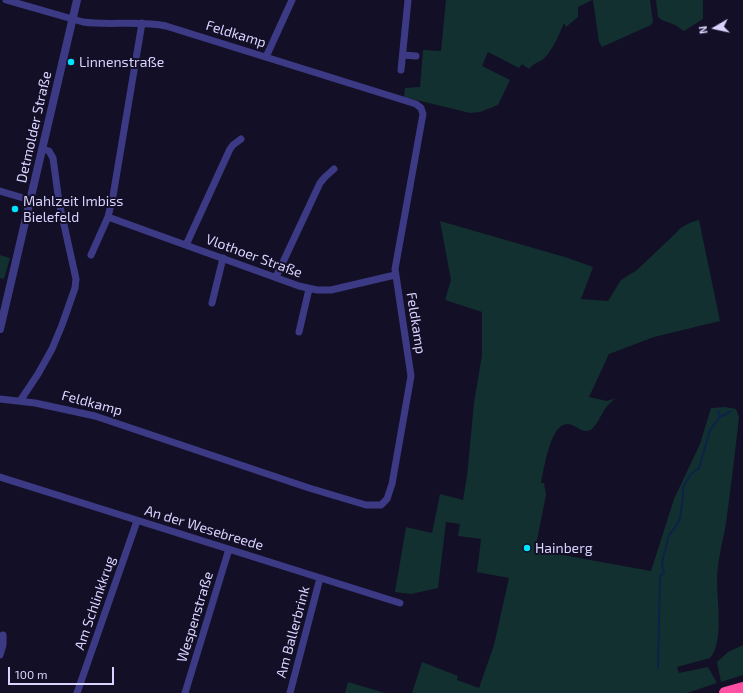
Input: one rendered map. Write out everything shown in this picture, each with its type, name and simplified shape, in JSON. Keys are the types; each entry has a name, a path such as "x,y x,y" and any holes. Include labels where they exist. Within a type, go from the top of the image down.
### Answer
{"highway":[{"path":"725,693 743,688"}],"street":[{"path":"6,0 73,19"},
{"name":"Detmolder Straße","path":"0,330 77,0"},
{"path":"266,57 292,0"},
{"path":"402,70 408,0"},
{"name":"Feldkamp","path":"0,400 35,403 95,416 309,488 366,505 381,505 387,499 392,484 411,376 395,275 423,114 421,108 416,104 166,26 142,23 95,23 73,19"},
{"path":"91,255 108,217 113,196 142,23"},
{"path":"403,55 416,56"},
{"path":"186,245 230,149 241,140"},
{"path":"20,401 52,349 76,284 59,202 53,158 49,151 42,149"},
{"path":"276,277 320,184 334,169"},
{"path":"0,191 30,200"},
{"name":"Vlothoer Straße","path":"108,217 309,289 331,290 395,275"},
{"path":"212,303 223,258"},
{"path":"299,332 309,289"},
{"name":"An der Wesebreede","path":"0,478 400,603"},
{"name":"Am Schlinkkrug","path":"77,693 137,521"},
{"name":"Wespenstraße","path":"185,693 229,549"},
{"name":"Am Ballerbrink","path":"290,693 320,578"},
{"path":"0,656 3,645 3,635"}],"green space":[{"path":"446,0 592,0 578,7 578,17 566,27 564,23 549,53 529,69 522,64 519,68 488,52 482,66 510,80 498,105 480,112 470,113 404,97 405,88 420,87 423,50 441,51"},
{"path":"593,0 650,0 653,22 651,25 602,47 599,42"},
{"path":"656,0 703,0 703,19 684,31 658,17"},
{"path":"699,220 720,321 654,337 609,354 589,397 607,401 617,398 608,405 598,422 591,430 584,431 568,424 562,426 552,439 546,458 541,483 544,483 546,495 535,550 651,571 674,499 700,444 711,408 725,407 736,409 739,417 726,523 717,573 719,621 717,642 710,658 677,667 679,673 708,667 717,683 687,693 412,693 422,662 458,676 457,680 479,688 494,645 509,578 477,572 481,539 458,536 460,524 446,522 438,588 411,594 395,592 406,527 432,533 440,494 463,500 467,476 474,403 482,355 482,312 445,300 451,280 440,221 568,258 593,267 581,299 608,301 621,280 637,270 677,231 688,224"},
{"path":"0,255 10,258 4,279 0,278"},
{"path":"743,645 743,675 721,682 717,662 728,652"},
{"path":"348,682 385,693 345,693"}],"waterway":[{"path":"718,411 720,417"},
{"path":"658,668 660,576 664,573 662,563 669,535 680,519 683,487 691,474 699,468 710,430 720,417 731,411"}],"place":[{"name":"Linnenstraße","path":"71,62"},
{"name":"Mahlzeit Imbiss Bielefeld","path":"15,209"},
{"name":"Hainberg","path":"527,548"}]}
